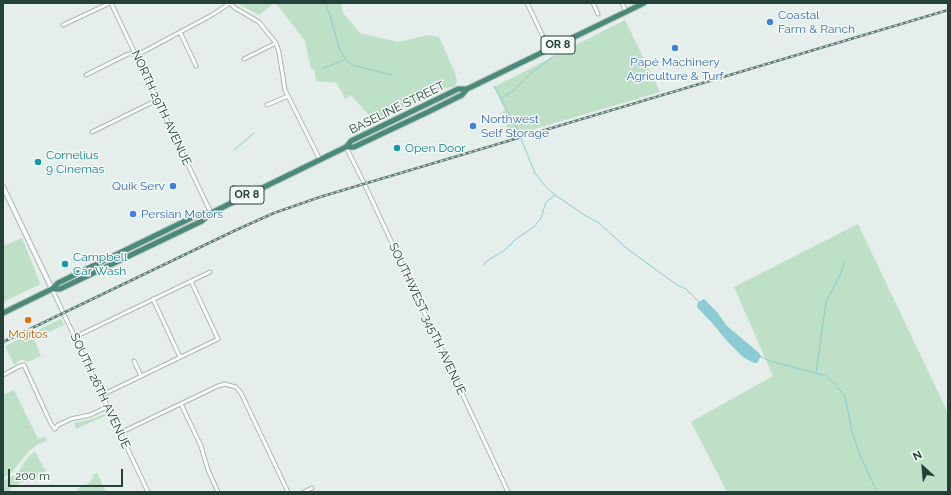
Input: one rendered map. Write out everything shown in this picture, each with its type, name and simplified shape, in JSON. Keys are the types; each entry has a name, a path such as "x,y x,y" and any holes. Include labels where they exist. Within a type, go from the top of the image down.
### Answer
{"highway":[{"name":"OR 8","path":"549,49 644,3"},
{"name":"BASELINE STREET","path":"3,313 52,289 60,289 202,221 211,213 346,147 351,141 451,92 458,89 466,89 549,49"}],"street":[{"path":"63,26 110,3"},
{"name":"NORTH 29TH AVENUE","path":"110,3 211,213"},
{"path":"86,75 128,54 141,53 212,15 230,3 235,8 259,22 276,43 279,52 285,90 320,160"},
{"path":"527,3 549,49"},
{"path":"593,3 598,14"},
{"path":"622,3 626,12"},
{"path":"180,32 196,66"},
{"path":"244,59 276,43"},
{"path":"267,105 288,96"},
{"path":"92,132 157,100"},
{"name":"SOUTHWEST 345TH AVENUE","path":"346,147 508,492"},
{"path":"3,187 52,289"},
{"path":"75,337 210,272"},
{"path":"102,395 218,338 191,281"},
{"name":"SOUTH 26TH AVENUE","path":"52,289 148,492"},
{"path":"153,299 180,357"},
{"path":"134,361 142,376"},
{"path":"3,374 24,365 51,424 55,429 58,425 71,419 90,415 107,407"},
{"path":"120,433 218,386 225,384 236,387 241,393 288,492"},
{"path":"181,404 201,446 208,470 218,492"},
{"path":"304,492 312,488"}],"green space":[{"path":"237,3 274,3 259,15"},
{"path":"276,3 341,3 343,13 360,33 398,42 428,35 439,37 455,73 457,81 455,86 431,92 417,102 375,122 351,95 345,99 337,83 316,81 314,69 311,69 305,41"},
{"path":"625,20 660,92 511,136 500,113 505,110 494,87"},
{"path":"858,224 948,413 948,492 727,492 691,422 773,376 734,287"},
{"path":"22,238 40,283 39,285 3,302 3,246"},
{"path":"61,319 64,325 34,339 41,356 28,362 20,360 14,365 5,346"},
{"path":"14,390 38,439 45,437 47,441 38,444 29,451 12,472 3,478 3,395"},
{"path":"104,414 107,415 76,429 74,423 93,419"},
{"path":"35,451 46,471 37,475 38,478 33,480 31,478 10,488 11,491 3,492 3,481 17,474 28,457"},
{"path":"97,473 106,492 78,492 78,489 89,483 93,475"}],"water":[{"path":"704,299 717,312 727,326 759,353 761,356 757,363 743,357 697,307 698,302"}],"waterway":[{"path":"325,3 330,15 339,48 345,59 352,65 392,75"},
{"path":"502,98 514,90 530,74 555,55"},
{"path":"322,69 344,60"},
{"path":"494,86 517,129 535,173 545,186 555,195 599,223 625,247 677,285 686,289 698,301"},
{"path":"234,150 254,133"},
{"path":"483,265 534,227 541,218 546,202 555,195"},
{"path":"816,373 826,302 840,275 845,261"},
{"path":"761,357 770,361 826,376 833,382 845,396 852,432 860,455 877,492"}],"railway":[{"path":"3,342 274,213 320,197 948,10"}],"place":[{"name":"Coastal Farm & Ranch","path":"770,22"},
{"name":"Papé Machinery Agriculture & Turf","path":"675,48"},
{"name":"Northwest Self Storage","path":"473,126"},
{"name":"Open Door","path":"397,148"},
{"name":"Cornelius 9 Cinemas","path":"38,162"},
{"name":"Quik Serv","path":"173,186"},
{"name":"Persian Motors","path":"133,214"},
{"name":"Campbell Car Wash","path":"65,264"},
{"name":"Mojitos","path":"28,320"}]}
